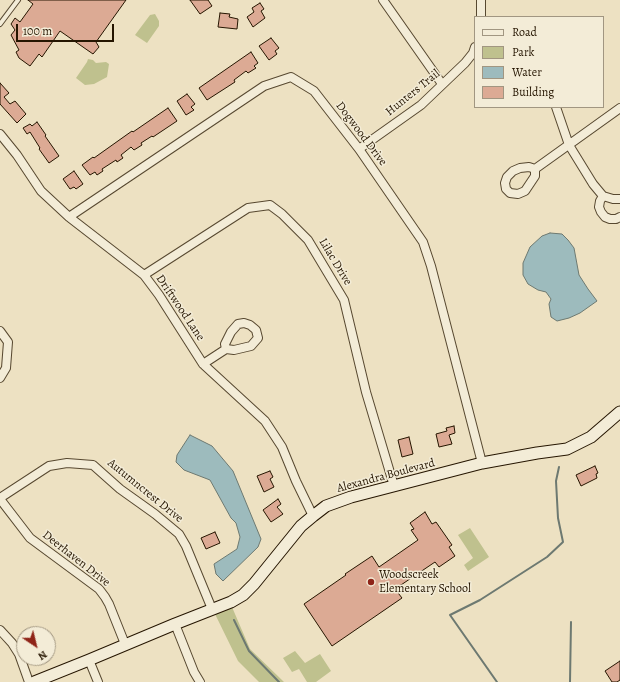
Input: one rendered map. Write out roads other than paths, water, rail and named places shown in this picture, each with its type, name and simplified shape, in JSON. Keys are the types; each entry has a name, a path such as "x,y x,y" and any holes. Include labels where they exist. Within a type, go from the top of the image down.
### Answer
{"street":[{"path":"383,0 442,84"},
{"path":"481,0 481,16"},
{"name":"Hunters Trail","path":"359,149 421,105 465,63 474,50"},
{"name":"Dogwood Drive","path":"69,217 264,86 291,77 314,91 359,149 423,242 431,266 482,463"},
{"path":"556,108 569,145 593,184 603,196 620,199"},
{"path":"535,169 620,108"},
{"name":"Driftwood Lane","path":"0,134 17,155 41,191 69,217 144,275 203,364 265,421 282,447 313,516"},
{"path":"603,196 599,207 605,217 610,219 620,217"},
{"name":"Lilac Drive","path":"144,275 248,208 270,205 282,214 308,240 344,300 366,392 394,486"},
{"path":"0,330 8,342 6,368 0,378"},
{"path":"203,364 226,349"},
{"name":"Alexandra Boulevard","path":"34,682 231,602 243,595 254,584 301,526 326,506 351,497 482,463 567,449 592,437 620,412"},
{"name":"Autumncrest Drive","path":"0,499 49,466 67,464 94,466 120,489 155,514 179,534 186,546 212,609"},
{"name":"Deerhaven Drive","path":"0,499 30,538 99,589 109,604 125,644"},
{"path":"175,624 194,672 200,682"},
{"path":"0,630 12,643 19,654 29,682"},
{"path":"89,660 98,682"}],"lane":[{"path":"0,24 18,0"}],"water":[{"path":"550,233 562,234 574,248 579,275 597,301 580,313 557,321 551,317 549,304 551,299 546,292 538,290 528,284 523,275 523,263 530,247 542,236"},
{"path":"190,435 212,446 233,471 261,539 258,547 223,581 216,574 214,564 237,549 240,537 236,523 231,518 210,480 184,470 176,462 177,455"}],"waterway":[{"path":"497,682 450,615 480,600 547,557 563,542 558,518 556,481 559,467"},
{"path":"234,620 249,651 279,682"},
{"path":"570,682 571,622"}],"place":[{"name":"Woodscreek Elementary School","path":"371,582"}]}
